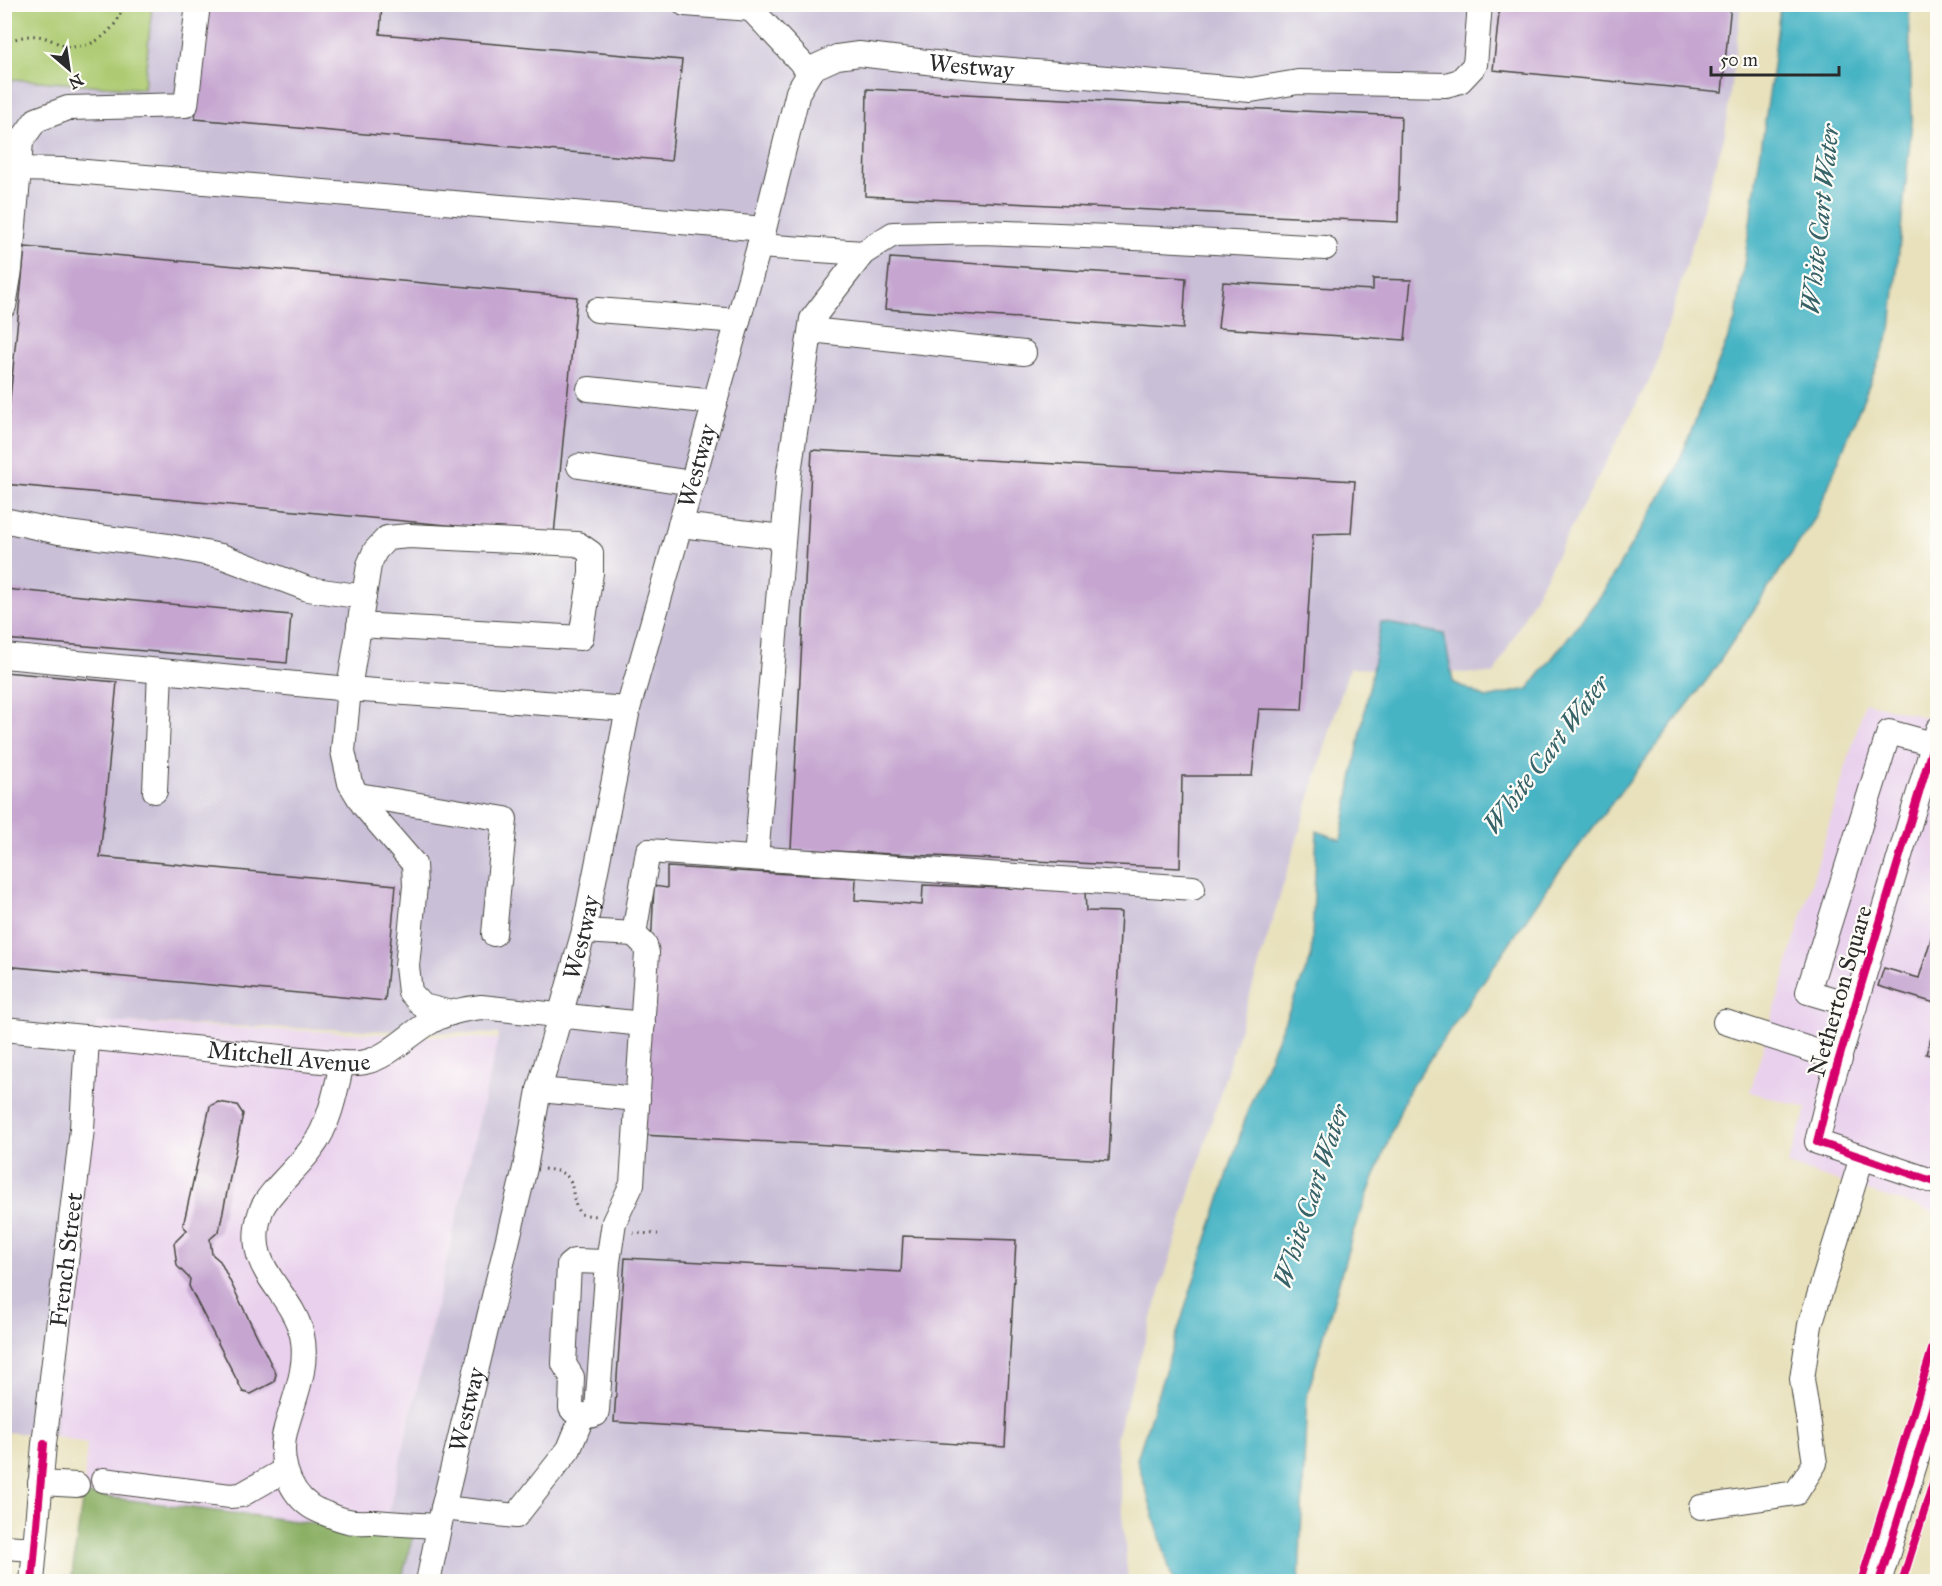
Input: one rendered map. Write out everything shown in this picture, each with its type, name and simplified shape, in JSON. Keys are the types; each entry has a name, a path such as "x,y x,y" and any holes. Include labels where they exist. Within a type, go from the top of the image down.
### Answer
{"street":[{"path":"4,306 10,270 21,141 36,120 68,108 186,105 198,4"},
{"path":"686,4 751,7 810,72"},
{"name":"Westway","path":"428,1581 441,1517 525,1168 539,1090 584,931 628,709 762,237 798,92 810,72 815,67 837,57 859,54 1251,90 1298,82 1446,85 1460,81 1474,65 1480,4"},
{"path":"19,169 74,171 762,237 863,253"},
{"path":"756,858 789,472 812,319 863,253 893,234 983,232 1325,248"},
{"path":"597,310 738,321"},
{"path":"811,330 1024,353"},
{"path":"589,389 715,402"},
{"path":"579,466 692,483"},
{"path":"4,520 59,532 168,546 221,556 308,590 364,597"},
{"path":"680,525 783,537"},
{"path":"359,625 581,638 591,573 591,553 578,544 409,536 387,538 372,558 359,625 349,689 343,751 350,783 414,864 415,886 407,966 410,992 423,1006 451,1013"},
{"path":"4,656 349,689 628,709"},
{"path":"155,791 160,671"},
{"path":"1855,1006 1808,992 1889,732 1935,736"},
{"name":"Netherton Square","path":"1935,736 1928,797 1855,1006 1817,1142 1938,1183"},
{"path":"358,795 505,819 494,934"},
{"path":"634,934 648,851 1193,888"},
{"path":"584,931 634,934 645,945 647,953 632,1184 614,1222 608,1262 597,1410 594,1415 576,1414 571,1408 572,1377 564,1364 569,1265 574,1261 608,1262"},
{"name":"Mitchell Avenue","path":"4,1029 342,1063 364,1063 382,1056 433,1020 481,1006 643,1024"},
{"path":"1725,1022 1840,1059"},
{"name":"French Street","path":"32,1581 44,1444 82,1130 87,1037"},
{"path":"342,1063 335,1096 314,1146 261,1209 256,1232 258,1256 269,1279 298,1319 304,1347 301,1376 285,1432 283,1463 292,1486 310,1506 348,1521 516,1516 569,1449 583,1415"},
{"path":"539,1090 638,1099"},
{"path":"1701,1507 1796,1492 1815,1463 1802,1379 1810,1325 1862,1157"},
{"path":"1879,1581 1938,1389"},
{"path":"104,1480 230,1496 241,1495 285,1470"},
{"path":"40,1483 77,1485"},
{"path":"4,1546 34,1549"}],"path":[{"path":"4,42 20,37 36,36 74,47 94,42 105,36 115,26 124,4"},
{"path":"525,1168 556,1170 566,1174 572,1181 580,1214 614,1222 627,1233 658,1234"}],"shaded area":[{"path":"152,4 1741,5 1725,134 1655,369 1494,674 1349,668 1116,1437 1128,1581 71,1581 83,1494 384,1532 499,1034 96,1022 55,1436 5,1432 4,103 11,79 144,89"},
{"path":"1865,702 1937,720 1937,1213 1787,1165 1807,1108 1750,1092"},
{"path":"96,1022 498,1039 384,1532 83,1494 87,1444 55,1436"}],"green space":[{"path":"5,4 152,5 144,89 12,79 5,103"},
{"path":"83,1494 413,1536 401,1581 71,1582"}],"water":[{"name":"White Cart Water","path":"1780,5 1909,5 1912,120 1891,330 1816,517 1709,677 1555,877 1408,1091 1353,1232 1307,1396 1299,1581 1173,1581 1137,1459 1250,1104 1311,958 1317,831 1341,840 1381,622 1444,634 1453,682 1486,698 1528,689 1602,594 1675,472 1736,318"}],"building":[{"path":"208,4 382,4 380,34 682,60 671,161 195,119"},
{"path":"1500,4 1731,4 1722,92 1493,70"},
{"path":"867,89 1401,116 1398,222 865,196"},
{"path":"25,247 577,297 554,535 4,484 4,460"},
{"path":"890,258 1186,278 1183,329 885,309"},
{"path":"1373,279 1411,280 1405,340 1218,328 1223,282 1373,290"},
{"path":"812,450 1355,481 1351,533 1313,534 1302,710 1259,709 1252,776 1182,776 1180,868 791,849"},
{"path":"4,589 291,615 287,663 4,639"},
{"path":"4,672 117,682 100,857 396,885 385,1001 4,966"},
{"path":"667,867 856,878 855,900 922,905 923,885 1085,891 1086,911 1121,912 1109,1160 642,1135 654,886 667,888"},
{"path":"1937,919 1938,1004 1878,986 1884,968 1919,978"},
{"path":"1938,1019 1938,1057 1926,1054"},
{"path":"218,1102 237,1105 243,1114 219,1231 210,1239 212,1254 220,1261 276,1374 274,1382 251,1394 243,1392 189,1286 190,1279 177,1266 174,1243 187,1230 183,1226 210,1106"},
{"path":"903,1236 1016,1240 1005,1447 614,1422 625,1258 901,1272"}],"cycle path":[{"path":"1938,729 1832,1082 1817,1142 1938,1183"},
{"path":"1861,1582 1938,1330"},
{"path":"1879,1582 1938,1389"},
{"path":"32,1582 44,1444"},
{"path":"1902,1582 1938,1467"}]}
